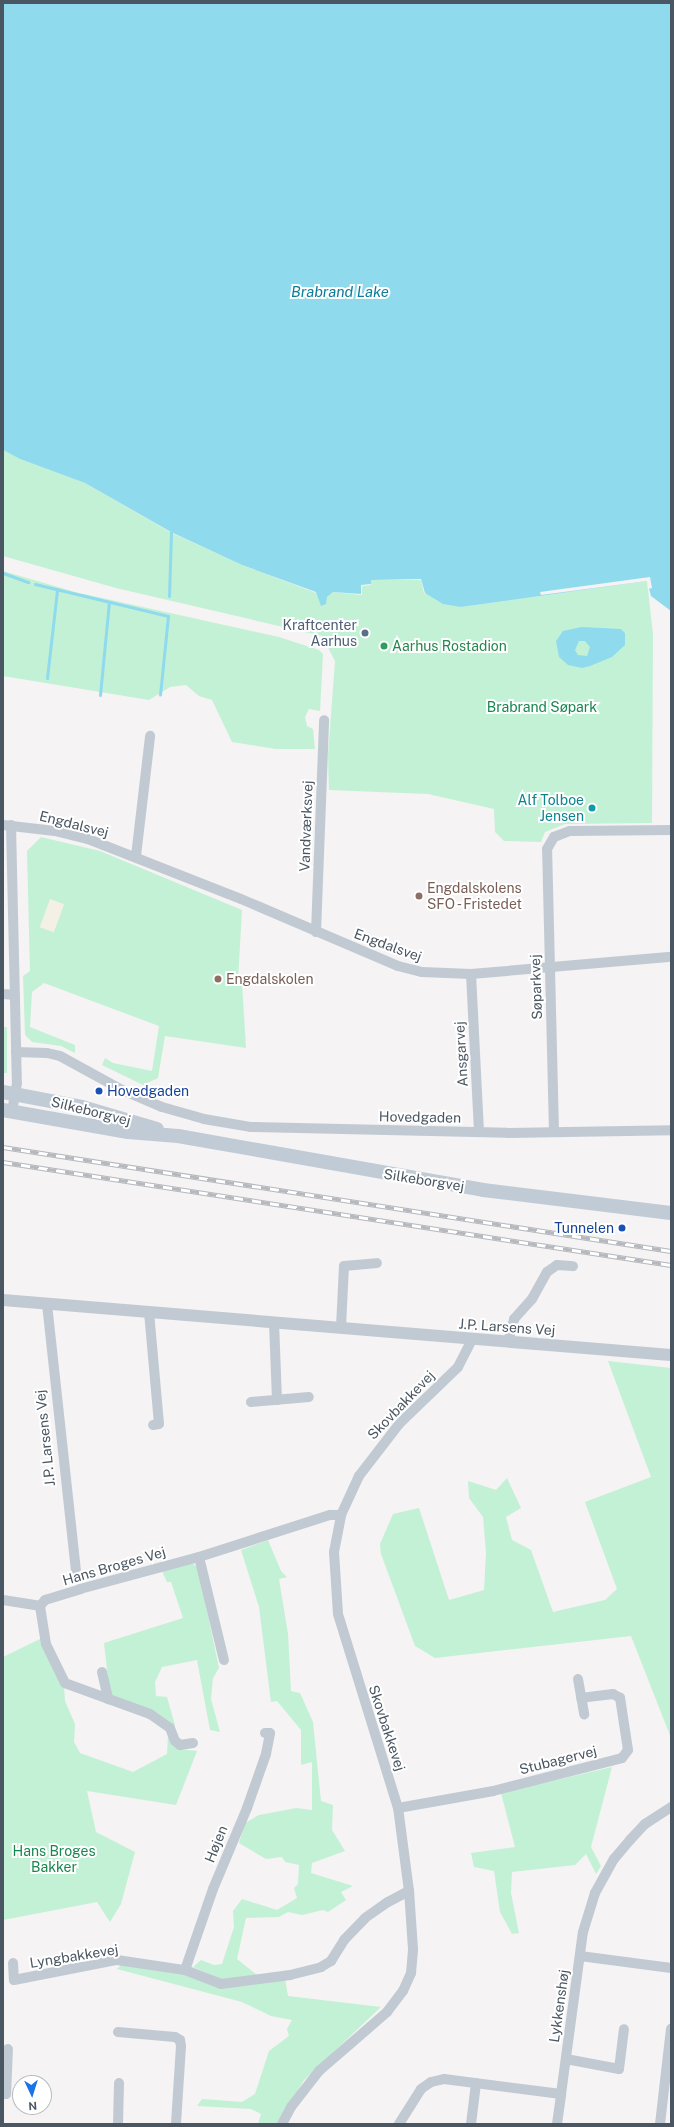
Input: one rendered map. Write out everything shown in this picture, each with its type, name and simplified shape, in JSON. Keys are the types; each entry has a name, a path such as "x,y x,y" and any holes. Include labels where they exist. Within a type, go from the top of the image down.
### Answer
{"main road":[{"name":"Silkeborgvej","path":"9,1093 82,1107 178,1136"},
{"name":"Silkeborgvej","path":"8,1111 128,1132 178,1136 483,1190 671,1213"}],"street":[{"name":"Vandværksvej","path":"316,932 324,720"},
{"path":"136,856 150,736"},
{"name":"Engdalsvej","path":"7,825 88,839 136,856 398,966 422,972 471,974 550,966 671,957"},
{"path":"7,825 15,995 16,1052 9,1093 8,1111"},
{"name":"Søparkvej","path":"554,1132 546,859 550,842 554,837 570,831 671,830"},
{"name":"Ansgarvej","path":"471,974 479,1132"},
{"path":"3,994 15,995"},
{"name":"Hovedgaden","path":"16,1052 47,1053 60,1056 122,1090 162,1107 204,1119 251,1127 479,1132 671,1130"},
{"path":"341,1327 344,1266 377,1263"},
{"path":"508,1342 514,1319 532,1299 547,1272 557,1265 573,1266"},
{"name":"J.P. Larsens Vej","path":"3,1300 341,1327 472,1340 671,1355"},
{"name":"J.P. Larsens Vej","path":"47,1304 76,1569"},
{"path":"149,1312 159,1424 152,1425"},
{"path":"274,1322 277,1400"},
{"name":"Skovbakkevej","path":"282,2124 291,2107 319,2072 387,2012 403,1991 411,1973 413,1948 409,1891 398,1808 338,1614 334,1552 341,1515 359,1476 370,1459 420,1402 458,1367 472,1340"},
{"path":"251,1402 309,1397"},
{"name":"Hans Broges Vej","path":"40,1606 45,1600 200,1557 330,1515 341,1515"},
{"path":"200,1557 224,1660"},
{"path":"3,1600 40,1606 46,1644 65,1683 162,1720 170,1728 175,1741 180,1745 193,1743"},
{"path":"102,1672 108,1699"},
{"path":"578,1679 584,1714"},
{"name":"Stubagervej","path":"398,1808 493,1791 622,1758 628,1750 620,1698 613,1694 581,1698"},
{"name":"Højen","path":"185,1970 213,1889 247,1808 263,1761 270,1733 265,1733"},
{"name":"Lykkenshøj","path":"557,2124 580,1956 589,1910 610,1865 645,1824 671,1807"},
{"name":"Lyngbakkevej","path":"13,1963 14,1980 117,1960 185,1970 221,1984 290,1975 321,1967 331,1961 344,1940 365,1918 388,1902 409,1891"},
{"name":"Lykkenshøj","path":"580,1956 671,1968"},
{"name":"Lykkenshøj","path":"566,2059 619,2069 624,2029"},
{"path":"660,2124 671,2029"},
{"path":"118,2032 175,2037 180,2040 181,2046 176,2124"},
{"path":"3,2094 6,2094 8,2049"},
{"path":"399,2124 421,2089 431,2082 444,2079 561,2094"},
{"path":"118,2124 119,2082"},
{"path":"471,2124 476,2083"}],"green space":[{"name":"Brabrand Søpark","path":"3,450 20,459 85,483 170,532 242,565 327,597 333,592 362,595 362,586 371,585 371,580 421,580 424,593 461,607 647,581 653,634 652,823 565,824 545,832 541,842 504,841 495,832 494,809 428,794 329,790 328,755 335,661 322,636 116,588 3,556"},
{"path":"3,571 75,592 279,637 319,650 323,654 320,711 309,709 305,717 307,726 313,729 315,749 276,749 232,742 212,700 199,696 186,685 170,687 149,700 3,676"},
{"path":"41,837 100,851 242,910 238,980 242,983 246,1048 165,1036 158,1078 143,1085 102,1065 105,1058 113,1063 152,1071 159,1026 44,983 32,992 30,1027 75,1045 75,1053 61,1046 32,1042 25,1035 23,976 30,971 27,851"},
{"path":"3,1027 7,1027 7,1073 3,1073"},
{"path":"608,1361 671,1368 671,1738 631,1636 435,1658 415,1646 381,1554 380,1544 393,1514 419,1508 449,1600 484,1590 486,1553 483,1517 469,1498 468,1481 496,1490 507,1478 521,1508 506,1517 512,1540 531,1550 553,1612 605,1600 617,1589 585,1502 651,1477"},
{"path":"268,1540 281,1571 287,1577 279,1579 288,1634 291,1691 300,1693 313,1722 321,1801 333,1805 332,1830 345,1851 312,1863 311,1873 353,1886 341,1892 346,1900 328,1912 323,1910 302,1915 288,1912 279,1917 246,1918 237,1959 257,1975 226,1981 193,1967 201,1960 214,1965 222,1964 234,1927 233,1911 242,1899 277,1910 297,1898 294,1888 298,1884 299,1865 285,1862 282,1857 266,1859 239,1843 245,1823 259,1815 296,1808 312,1810 312,1762 301,1765 301,1730 277,1701 271,1702 259,1607 241,1550"},
{"path":"192,1563 198,1568 219,1668 213,1678 211,1699 220,1732 210,1730 197,1660 162,1667 155,1682 156,1696 167,1697 175,1725 110,1697 104,1643 183,1618 171,1582 167,1582 162,1571"},
{"name":"Hans Broges Bakker","path":"42,1638 64,1685 65,1701 75,1724 74,1742 80,1753 133,1772 167,1754 168,1735 177,1749 197,1751 176,1805 87,1791 96,1832 135,1852 121,1904 110,1922 97,1902 3,1920 3,1657"},
{"path":"612,1767 591,1847 601,1866 596,1874 586,1854 575,1865 512,1872 511,1893 519,1933 512,1934 500,1912 494,1871 474,1867 471,1853 515,1847 501,1793"},
{"path":"122,1964 172,1971 223,1986 285,1979 288,1996 381,2007 304,2080 278,2124 258,2124 261,2114 251,2109 197,2106 202,2099 242,2102 255,2094 269,2051 289,2036 287,2029 292,2020 271,2016 242,2002 117,1969"}],"sand":[{"path":"50,899 64,904 54,932 40,927"}],"water":[{"name":"Brabrand Lake","path":"3,3 671,3 671,611 651,596 647,581 461,607 443,604 425,593 421,579 371,580 371,584 361,585 361,594 333,592 327,597 326,604 321,606 316,592 242,565 171,532 85,483 20,459 3,450"},
{"path":"582,627 621,629 625,633 625,645 612,657 590,666 582,668 568,665 559,657 556,641 563,631","holes":["579,641 585,641 590,647 587,656 578,655 575,650"]}],"pier":[{"path":"650,577 652,588 648,589 647,581 541,595 540,592"}],"waterway":[{"path":"169,596 171,532"},
{"path":"3,573 28,582"},
{"path":"35,584 168,616 160,695"},
{"path":"47,678 57,590"},
{"path":"100,695 109,602"}],"railway":[{"path":"3,1147 671,1251"},
{"path":"3,1162 671,1265"}],"place":[{"name":"Kraftcenter Aarhus","path":"365,633"},
{"name":"Aarhus Rostadion","path":"384,646"},
{"name":"Alf Tolboe Jensen","path":"592,808"},
{"name":"Engdalskolens SFO - Fristedet","path":"419,896"},
{"name":"Engdalskolen","path":"218,979"},
{"name":"Hovedgaden","path":"99,1091"},
{"name":"Tunnelen","path":"622,1228"}]}
